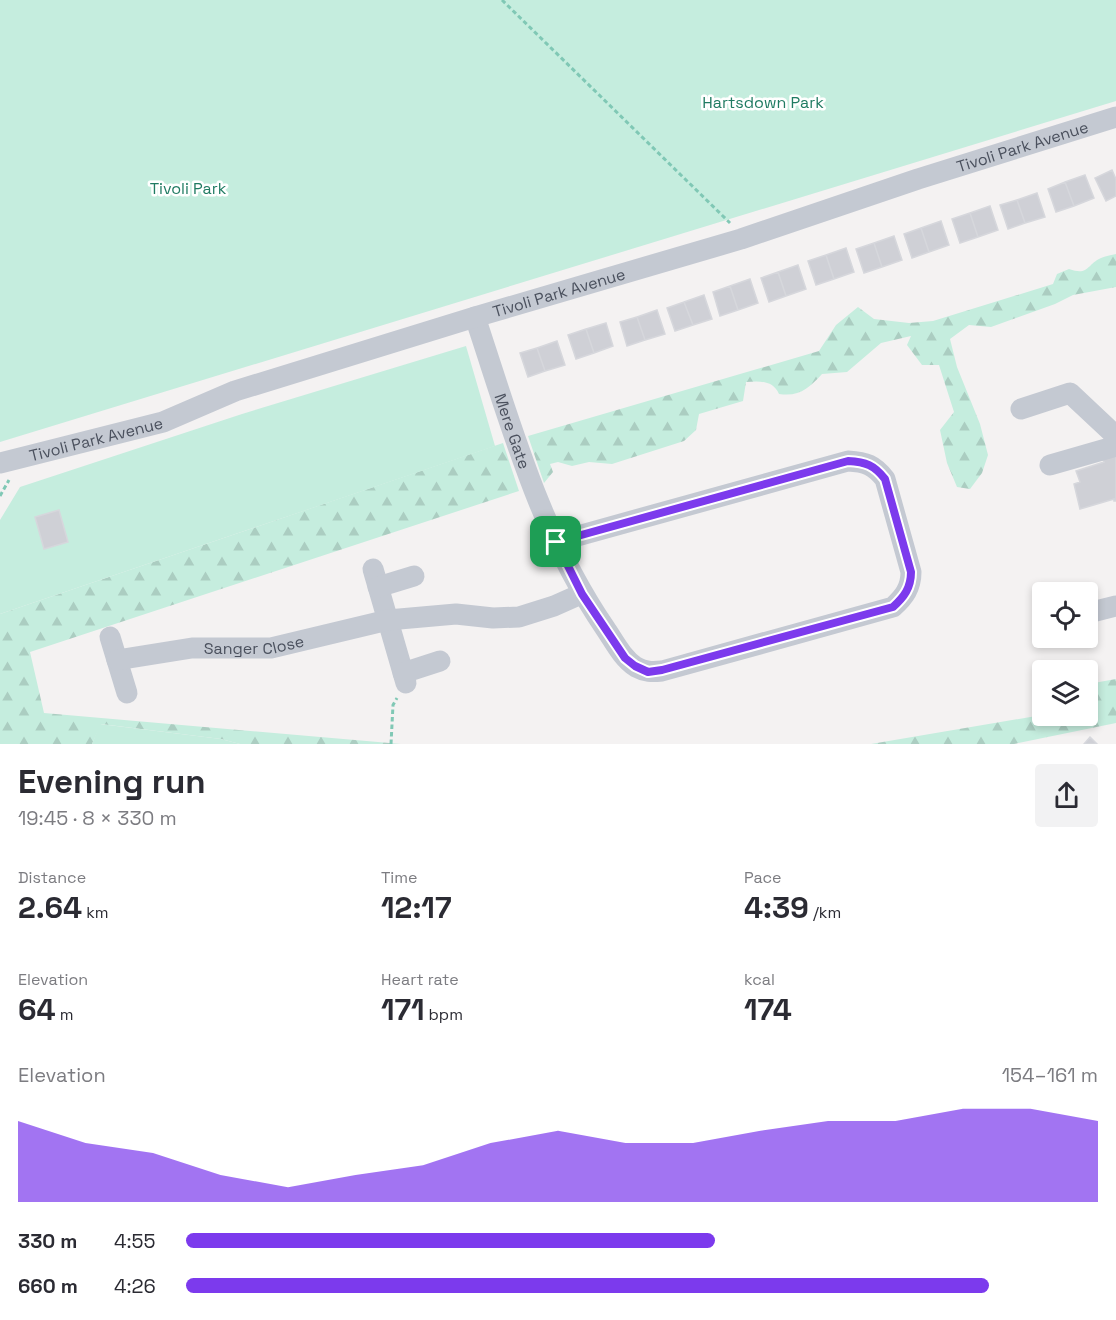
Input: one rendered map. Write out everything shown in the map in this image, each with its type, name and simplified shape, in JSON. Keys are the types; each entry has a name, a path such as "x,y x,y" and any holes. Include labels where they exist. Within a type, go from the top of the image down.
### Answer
{"street":[{"name":"Tivoli Park Avenue","path":"0,463 163,422 235,392 475,317 741,239 918,179 1116,117"},
{"name":"Mere Gate","path":"475,317 531,487 556,542 582,594 625,658 635,666 648,672 662,670 893,607 904,598 911,582 911,572 885,479 876,468 864,462 848,461 556,542"},
{"path":"1021,409 1070,393 1116,435"},
{"path":"1050,465 1116,446"},
{"path":"414,576 376,578 405,678 440,661"},
{"name":"Sanger Close","path":"117,660 192,648 271,648 388,620 456,614 493,618 519,617 582,594"},
{"path":"1098,610 1116,606"},
{"path":"110,637 127,693"}],"path":[{"path":"502,0 729,221 741,239"},
{"path":"391,744 393,705 405,678"}],"green space":[{"name":"Tivoli Park","path":"0,0 1116,0 1116,101 0,442"},
{"path":"1116,254 1116,287 1073,295 1055,304 991,327 969,325 950,339 957,367 980,424 988,455 982,473 970,489 957,487 947,463 940,430 954,412 939,365 922,365 907,345 911,336 881,343 847,372 822,374 798,393 779,394 769,384 746,382 743,401 699,414 696,430 684,441 612,464 589,462 572,466 558,462 550,464 553,472 544,483 528,436 819,351 836,325 858,307 874,319 909,323 933,321 1053,284 1057,274 1069,269 1080,271 1087,269 1101,258"},
{"path":"466,346 495,446 0,614 0,520 20,487 242,414"},
{"path":"503,443 519,491 30,652 44,713 401,744 240,744 221,739 101,724 92,744 0,744 0,614"},
{"path":"1116,679 1116,723 1014,744 871,744 1032,717 1032,726 1098,726 1098,682"},
{"path":"100,724 221,739 240,744 92,744"}],"building":[{"path":"1112,170 1116,179 1116,196 1106,201 1095,178"},
{"path":"1085,175 1094,198 1074,206 1065,182"},
{"path":"1065,182 1074,206 1056,212 1048,189"},
{"path":"1037,193 1045,217 1025,223 1017,200"},
{"path":"1017,200 1025,223 1008,229 1000,205"},
{"path":"990,206 998,230 978,237 970,213"},
{"path":"970,213 978,237 960,243 952,219"},
{"path":"941,221 949,245 929,252 921,228"},
{"path":"921,228 929,252 912,258 904,234"},
{"path":"894,236 902,260 882,267 874,243"},
{"path":"874,243 882,267 864,273 856,249"},
{"path":"846,248 854,272 834,279 826,255"},
{"path":"826,255 834,279 816,285 808,261"},
{"path":"798,265 806,289 786,296 778,272"},
{"path":"778,272 786,296 769,302 761,278"},
{"path":"750,279 758,303 738,310 730,286"},
{"path":"730,286 738,310 720,316 713,292"},
{"path":"704,295 712,319 693,325 684,302"},
{"path":"684,302 693,325 675,331 667,308"},
{"path":"657,310 665,334 645,340 637,317"},
{"path":"637,317 645,340 627,346 620,322"},
{"path":"606,323 613,346 594,353 586,329"},
{"path":"586,329 594,353 576,359 568,335"},
{"path":"557,341 565,365 545,371 537,348"},
{"path":"537,348 545,371 528,377 520,353"},
{"path":"1116,455 1116,501 1114,499 1080,509 1074,484 1080,482 1076,471 1104,462 1102,459"},
{"path":"59,510 68,542 44,549 35,517"},
{"path":"1090,737 1097,744 1084,744"}],"route":[{"path":"848,461 864,462 876,468 885,479 911,572 911,582 904,598 893,607 648,672 625,658 582,594 556,542 848,461"}],"park label":[{"name":"Hartsdown Park","path":"763,102"}]}
